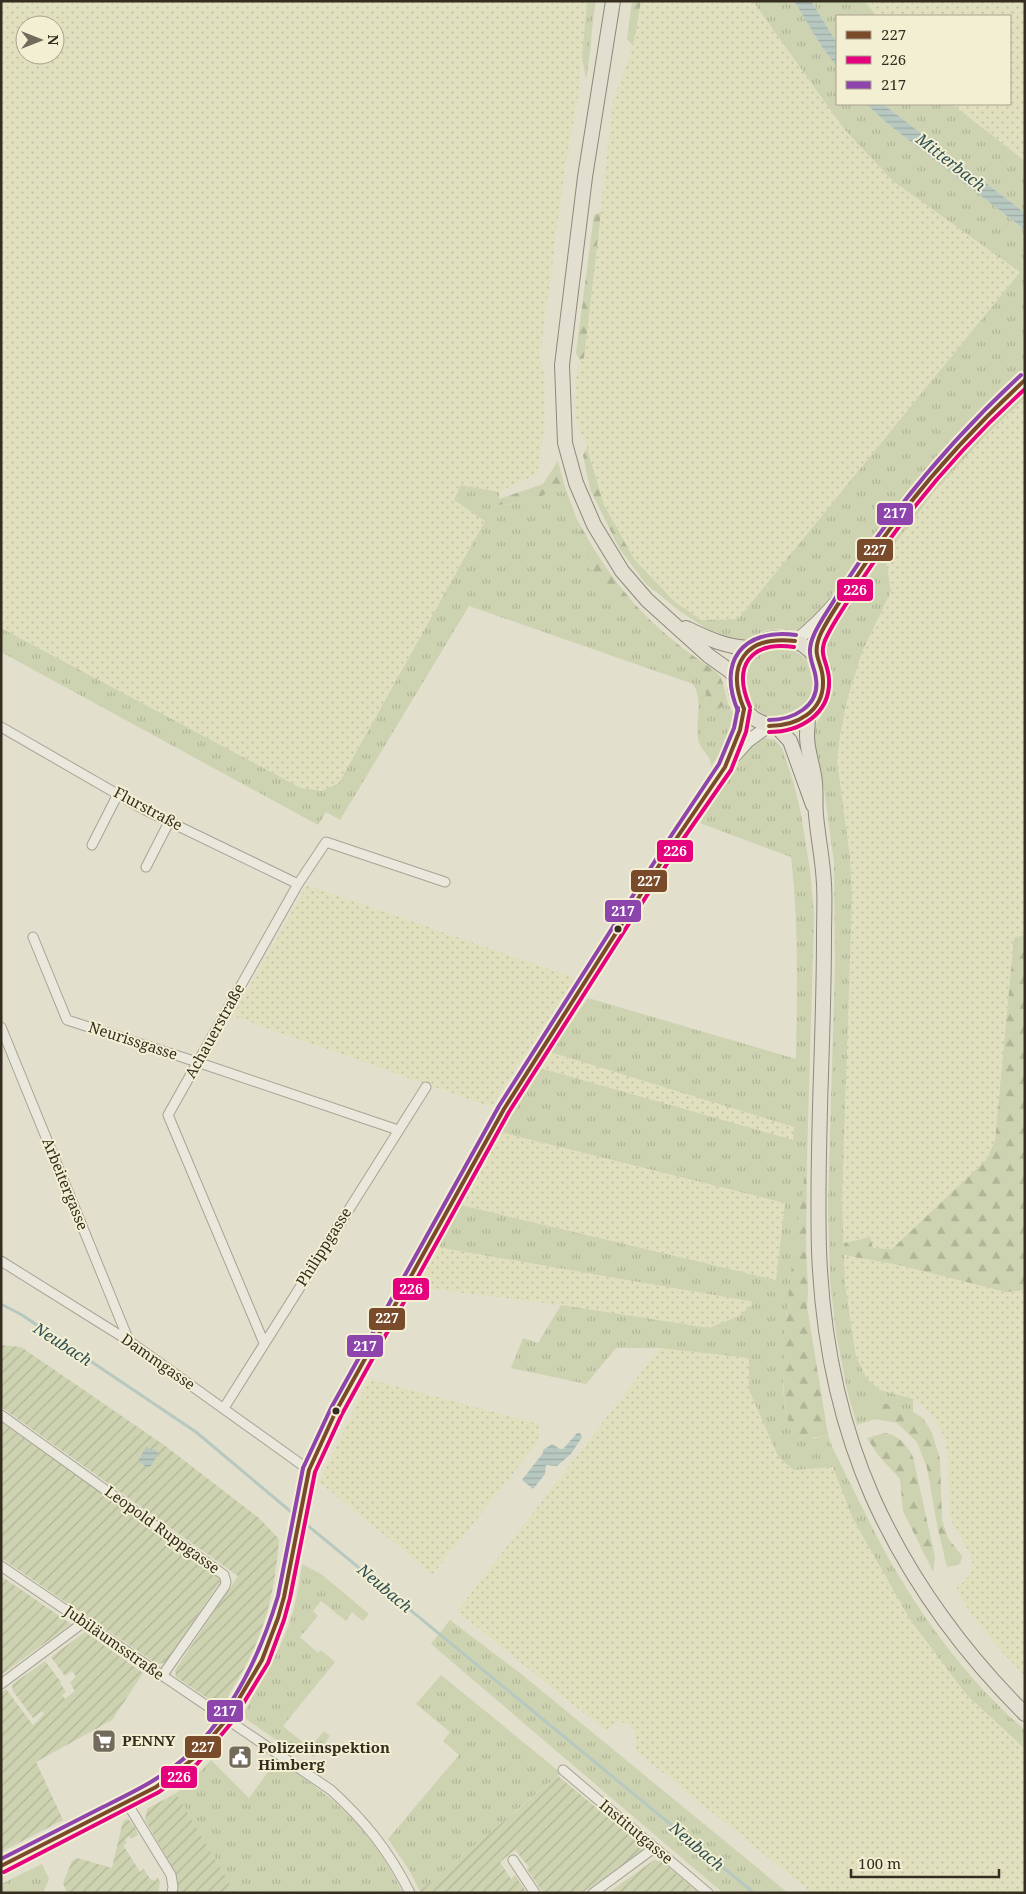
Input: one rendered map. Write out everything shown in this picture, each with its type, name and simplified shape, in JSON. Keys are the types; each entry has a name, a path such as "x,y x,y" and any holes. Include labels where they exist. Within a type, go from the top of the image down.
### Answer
{"main road":[{"path":"614,1 585,177 562,365 565,442 576,483 594,525 622,571 648,600 709,656 730,671 735,678"},
{"path":"673,622 714,641 738,648 751,648"},
{"path":"773,726 798,722 808,715 819,701 822,692 822,675 816,658 810,651 795,641 776,638 759,643 743,656 735,678 735,689 744,709 752,718 773,726 790,741 804,784 816,812"},
{"path":"808,715 807,737 815,782 816,812 824,885 824,1010 818,1173 824,1314 831,1361 842,1408 873,1498 904,1557 936,1608 978,1665 1025,1714"}],"street":[{"path":"795,641 813,628 851,582 925,483 978,424 1025,380"},
{"path":"816,658 817,645 821,633 851,582"},
{"path":"725,767 740,730 744,709"},
{"path":"1,1866 156,1787 193,1759 214,1736 226,1719 262,1660 271,1638 284,1597 309,1470 336,1411 370,1349 504,1109 674,842 725,767 748,741 773,726"},
{"name":"Flurstraße","path":"1,727 169,822 298,884"},
{"path":"92,845 118,794"},
{"path":"146,867 169,822"},
{"name":"Achauerstraße","path":"264,1343 168,1115 298,884 326,842 445,882"},
{"name":"Neurissgasse","path":"33,937 67,1020 398,1130"},
{"name":"Arbeitergasse","path":"1,1027 129,1341"},
{"name":"Philippgasse","path":"224,1408 426,1087"},
{"name":"Dammgasse","path":"1,1261 129,1341 309,1470"},
{"name":"Leopold Ruppgasse","path":"1,1415 226,1577 225,1586 162,1676"},
{"name":"Jubiläumsstraße","path":"1,1566 331,1790 351,1808 377,1838 397,1866 410,1893"},
{"path":"1,1684 84,1622"},
{"name":"Institutgasse","path":"564,1770 708,1893"},
{"path":"127,1803 171,1875 172,1893"},
{"path":"593,1893 654,1848"},
{"path":"513,1860 535,1893"}],"green space":[{"path":"1,1 587,1 578,100 566,161 540,356 545,380 545,422 537,474 499,492 461,485 454,500 485,520 339,783 322,791 302,789 1,628"},
{"path":"587,1 596,1 586,80 582,57"},
{"path":"632,1 641,1 633,46 627,39"},
{"path":"641,1 753,1 844,129 893,181 1020,272 738,619 701,620 675,602 634,559 604,505 587,448 575,418 575,382 580,360 584,358 613,101 633,46"},
{"path":"753,1 794,1 822,47 836,66 836,105 867,105 888,124 1025,230 1025,372 992,400 940,456 807,626 793,631 767,630 746,639 733,641 719,637 681,612 701,620 738,619 1020,272 893,181 844,129"},
{"path":"811,1 865,1 875,15 836,15 836,41"},
{"path":"865,1 1025,1 1025,161 953,105 1011,105 1011,15 875,15"},
{"path":"884,105 953,105 1025,161 1025,213"},
{"path":"601,212 584,358 580,360 576,353 594,215"},
{"path":"1025,388 1025,398 986,435 934,492 895,544 886,562 891,591 862,652 847,700 840,736 837,761 850,857 852,897 842,1200 845,1284 856,1357 867,1379 880,1390 913,1399 913,1412 871,1399 875,1419 857,1425 847,1390 836,1333 830,1279 828,1204 835,965 834,862 824,789 813,738 814,727 830,697 832,683 829,665 822,647 824,635 877,561 879,554 925,492 984,425"},
{"path":"1025,398 1025,935 1014,939 995,1141 987,1159 892,1249 872,1248 870,1237 844,1243 842,1200 850,857 837,761 847,700 862,651 891,591 886,562 895,544 934,492 986,435"},
{"path":"587,448 604,505 634,559 675,602 701,620 681,612 646,584 619,548 590,489 583,455"},
{"path":"558,461 564,484 533,499 498,505 499,499 543,484"},
{"path":"564,484 576,517 590,568 618,606 655,640 690,664 704,685 708,709 718,709 728,704 730,707 734,720 733,731 711,767 710,759 701,747 698,739 699,704 693,684 469,606 340,820 326,812 318,825 1,652 1,628 301,788 322,791 339,783 485,521 454,500 461,485 499,492 499,505 533,499"},
{"path":"576,517 603,564 634,604 671,638 720,676 728,704 718,709 708,709 704,685 690,664 655,640 618,606 590,568"},
{"path":"780,648 793,651 805,658 812,670 815,683 812,696 805,708 793,715 780,718 767,715 755,708 748,696 745,683 748,670 755,658 767,651"},
{"path":"765,738 775,740 782,748 793,781 801,814 810,870 814,915 807,1158 786,1315 783,1390 786,1413 813,1439 828,1435 865,1514 913,1599 941,1639 972,1678 1025,1730 1025,1749 967,1695 911,1621 853,1519 833,1467 794,1470 779,1458 749,1390 749,1358 660,1348 616,1348 586,1384 511,1368 523,1338 538,1343 561,1305 709,1328 739,1316 755,1302 437,1247 460,1205 776,1280 785,1203 500,1132 540,1068 793,1140 794,1127 550,1052 588,998 796,1059 796,932 791,857 700,823 744,756 754,743"},
{"path":"307,885 575,978 491,1107 233,1016"},
{"path":"1025,935 1025,1290 1006,1292 899,1265 844,1255 844,1243 870,1237 873,1248 892,1249 987,1159 995,1141 1014,938"},
{"path":"550,1052 795,1127 793,1141 540,1068"},
{"path":"500,1132 785,1203 776,1280 460,1205"},
{"path":"807,1158 807,1307 828,1435 814,1438 805,1437 793,1429 786,1410 783,1380 788,1299"},
{"path":"437,1247 756,1302 739,1316 709,1328 561,1305 415,1287"},
{"path":"844,1255 899,1265 1006,1292 1025,1290 1025,1676 977,1622 956,1589 968,1577 973,1567 971,1556 950,1518 948,1458 944,1436 935,1419 926,1408 913,1399 880,1390 867,1380 856,1357 845,1284"},
{"path":"1,1345 21,1347 164,1445 259,1518 279,1539 273,1587 262,1627 246,1665 221,1707 176,1677 175,1670 238,1576 1,1407"},
{"path":"660,1348 749,1358 749,1390 794,1470 833,1467 853,1519 911,1621 967,1695 1025,1749 1025,1893 812,1893 636,1751 635,1733 629,1724 617,1721 606,1731 457,1611"},
{"path":"369,1379 539,1424 538,1442 433,1574 319,1482"},
{"path":"871,1399 913,1412 923,1418 932,1433 940,1459 942,1520 948,1538 962,1556 960,1564 947,1567 927,1468 917,1442 897,1423 875,1419"},
{"path":"1,1422 219,1576 220,1582 165,1663 157,1664 1,1558"},
{"path":"885,1433 895,1436 902,1441 913,1457 935,1557 933,1572 903,1511 900,1479 878,1455 867,1438"},
{"path":"302,1564 321,1574 369,1614 363,1621 352,1612 346,1621 321,1601 313,1611 318,1616 300,1637 318,1653 321,1650 335,1662 283,1726 310,1748 324,1731 330,1736 314,1757 295,1745 291,1750 246,1719 245,1711 286,1632 300,1581"},
{"path":"1,1576 71,1624 1,1675"},
{"path":"450,1620 520,1673 788,1893 723,1893 431,1644"},
{"path":"85,1632 143,1673 112,1720 36,1762 63,1820 1,1852 1,1693 6,1689 33,1725 44,1714 42,1711 33,1718 13,1691 12,1685 45,1661 61,1682 66,1692 62,1695 65,1699 75,1691 70,1683 76,1676 72,1671 65,1676 51,1657"},
{"path":"441,1675 561,1773 420,1891 408,1868 388,1839 459,1755 443,1741 450,1732 416,1704"},
{"path":"211,1760 249,1798 277,1760 324,1793 349,1815 382,1857 402,1892 235,1893 176,1793 187,1786"},
{"path":"558,1776 641,1845 641,1851 582,1893 543,1893 527,1869 529,1867 515,1850 500,1862 511,1879 515,1875 527,1893 421,1893 420,1891"},
{"path":"176,1793 235,1893 178,1893 176,1873 145,1820 147,1809"},
{"path":"128,1819 135,1827 138,1835 131,1839 129,1836 125,1839 127,1843 123,1845 140,1872 144,1869 150,1879 156,1881 157,1877 160,1882 158,1893 67,1893 63,1883 72,1861 77,1858 112,1868 123,1821"},
{"path":"654,1860 662,1862 699,1893 608,1893"},
{"path":"42,1864 49,1879 43,1893 8,1893 7,1891 1,1893 1,1884"}],"water":[{"path":"794,1 811,1 836,41 836,66 822,47"},
{"name":"Mitterbach","path":"867,105 884,105 1025,213 1025,230 888,124"},
{"path":"577,1433 580,1433 582,1437 571,1454 557,1466 546,1465 545,1474 533,1489 522,1480 543,1453 543,1450 552,1444 563,1449"},
{"path":"146,1447 157,1451 158,1454 148,1468 138,1461"}],"waterway":[{"name":"Neubach","path":"1,1304 22,1315 196,1432 296,1516"},
{"name":"Neubach","path":"301,1520 754,1893"}],"transit line":[{"name":"217","path":"769,720 787,718 803,710 809,704 814,697 816,689 816,679 810,653 812,641 844,585 866,552 913,490 992,402 1021,375"},
{"name":"227","path":"769,726 798,720 813,709 819,701 823,681 817,653 818,641 834,611 875,549 914,497 978,425 1025,380"},
{"name":"226","path":"769,732 792,729 811,719 819,711 825,702 829,679 823,653 824,643 844,607 918,502 980,432 1025,389"},
{"name":"217","path":"738,711 732,693 731,677 733,664 739,652 748,643 761,637 777,634 796,635"},
{"name":"227","path":"744,709 737,679 739,666 744,656 752,648 764,643 778,640 795,641"},
{"name":"226","path":"750,707 743,679 744,668 749,659 766,648 779,646 794,647"},
{"name":"217","path":"1,1859 159,1777 190,1753 220,1719 244,1680 271,1617 278,1596 303,1468 331,1408 499,1106 719,764 734,728 738,708"},
{"name":"227","path":"1,1866 156,1787 193,1759 227,1719 262,1660 278,1618 284,1597 309,1470 336,1411 504,1109 674,842 725,767 740,730 744,709"},
{"name":"226","path":"4,1872 159,1792 197,1764 232,1722 268,1663 284,1620 315,1472 342,1414 509,1112 679,845 731,770 746,732 750,710"}],"place":[{"name":"PENNY","path":"104,1741"},
{"name":"Polizeiinspektion Himberg","path":"240,1757"}]}
